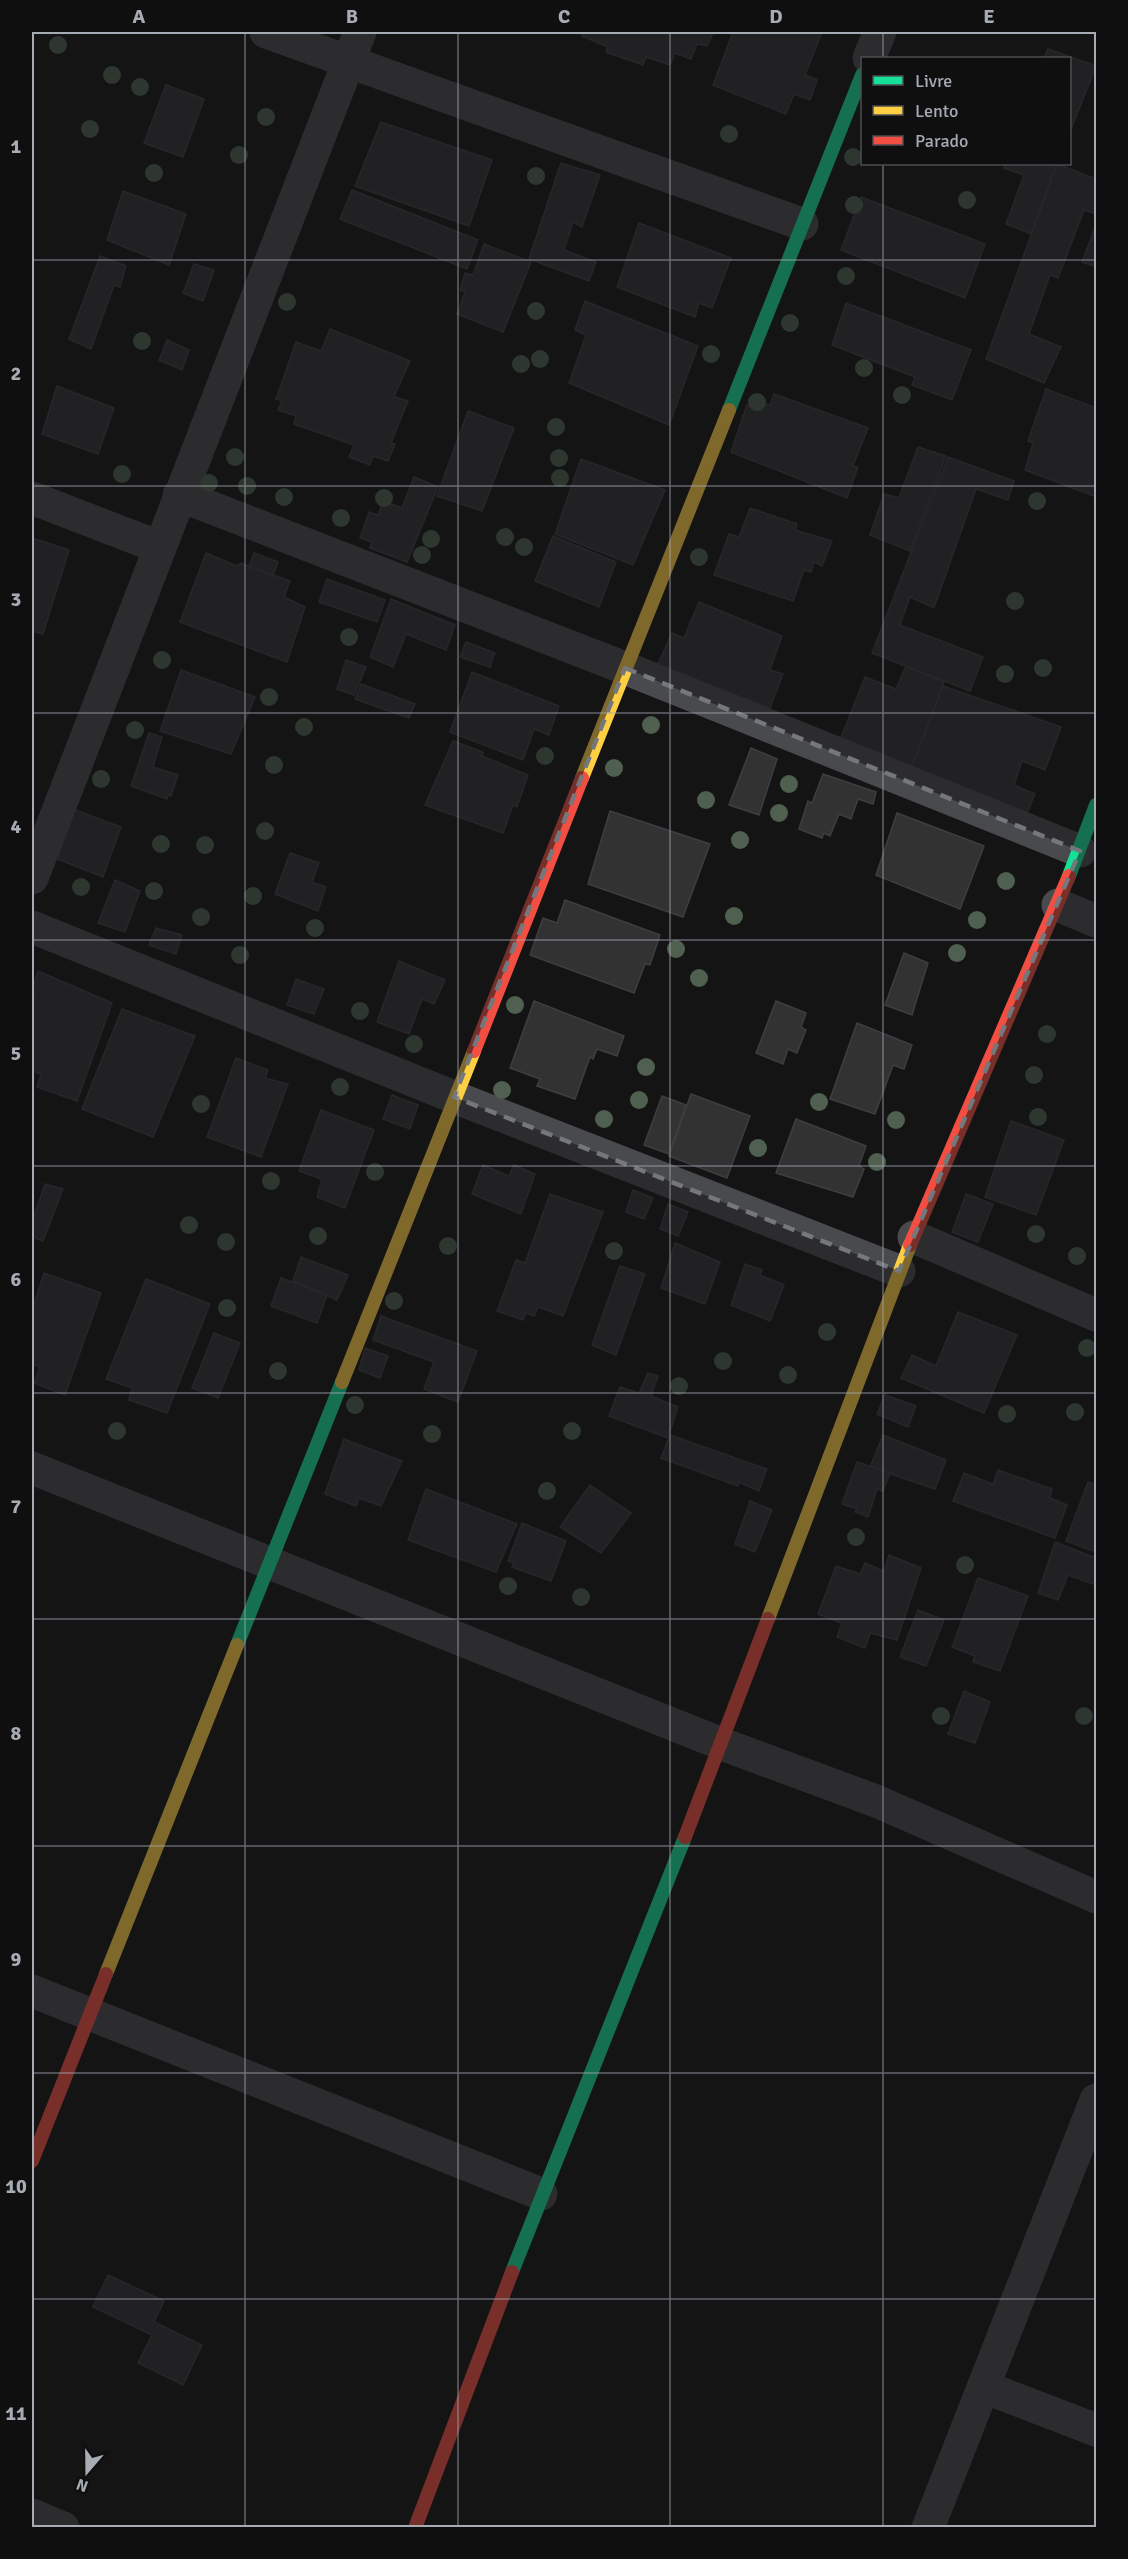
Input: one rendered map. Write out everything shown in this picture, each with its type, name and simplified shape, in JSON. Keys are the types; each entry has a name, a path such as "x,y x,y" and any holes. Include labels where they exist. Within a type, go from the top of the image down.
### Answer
{"street":[{"path":"266,32 354,46 802,224"},
{"path":"869,57 880,32"},
{"path":"32,878 354,46"},
{"path":"32,2161 861,77"},
{"path":"179,495 625,668 1080,851"},
{"path":"32,498 159,547"},
{"path":"415,2528 542,2194 722,1744 899,1270 1058,906 1096,805"},
{"path":"1058,906 1096,921"},
{"path":"32,927 454,1097 899,1270"},
{"path":"914,1237 1096,1315"},
{"path":"32,1468 722,1744 876,1801 1096,1897"},
{"path":"32,1991 542,2194"},
{"path":"928,2528 1096,2100"},
{"path":"984,2387 1096,2430"},
{"path":"32,2515 63,2528"}],"highlighted area":[{"path":"625,668 1080,851 899,1271 454,1097"}],"building":[{"path":"583,32 713,33 707,46 697,44 691,59 675,53 670,65 646,57 643,65 606,52 608,47 582,36"},
{"path":"733,32 822,32 805,75 817,80 810,100 794,94 786,114 713,85"},
{"path":"1048,49 1071,57 1044,57"},
{"path":"1071,57 1096,66 1071,129"},
{"path":"166,85 204,99 183,157 144,143"},
{"path":"381,122 492,160 469,226 355,186"},
{"path":"561,163 600,175 582,227 573,222 564,250 596,262 589,281 529,259"},
{"path":"1006,165 1057,165 1031,234 1006,224 1024,175 1004,168"},
{"path":"1057,165 1096,179 1096,214 1084,210 1058,278 1050,275 1029,334 1061,347 1044,383 986,359"},
{"path":"352,190 478,240 467,269 340,219"},
{"path":"123,191 186,214 169,265 107,240"},
{"path":"861,197 985,244 965,298 841,250"},
{"path":"639,223 731,258 712,308 699,303 695,317 617,287"},
{"path":"1094,230 1096,231 1096,267 1082,262"},
{"path":"484,244 531,262 503,332 457,314 465,292 460,290 465,273 473,275"},
{"path":"100,256 126,266 120,287 114,285 91,349 69,339"},
{"path":"194,264 214,270 203,301 183,293"},
{"path":"585,301 698,346 669,425 569,383 586,335 575,330"},
{"path":"846,303 971,350 952,400 912,385 915,377 832,345"},
{"path":"330,329 410,361 394,397 408,401 391,443 395,444 388,461 373,456 370,465 349,457 354,445 294,424 296,416 278,410 282,401 276,399 296,342 321,351"},
{"path":"167,340 189,350 182,370 159,360"},
{"path":"57,386 114,408 98,454 42,434"},
{"path":"1046,389 1096,408 1096,497 1025,470 1033,443 1028,441"},
{"path":"774,394 868,428 853,466 858,467 847,498 731,452 747,405 762,411 765,404 770,405"},
{"path":"468,411 514,428 482,511 437,496"},
{"path":"918,447 946,456 910,551 870,535 884,494 899,498"},
{"path":"948,457 1014,481 1008,500 976,489 934,608 910,597 900,625 983,657 970,691 872,653"},
{"path":"581,459 665,490 633,565 555,534"},
{"path":"414,477 438,487 407,562 370,548 372,542 360,538 369,512 378,515 383,501 402,508"},
{"path":"750,508 797,524 795,530 832,541 822,566 814,562 811,572 804,570 793,601 714,575 729,534 739,537"},
{"path":"553,536 616,562 599,607 535,581"},
{"path":"32,538 69,550 43,634 32,631"},
{"path":"206,553 237,566 241,563 290,581 284,597 305,607 287,662 180,622"},
{"path":"254,553 278,562 273,575 249,567"},
{"path":"327,579 385,600 377,622 319,602"},
{"path":"391,599 455,625 446,650 406,634 393,667 370,657"},
{"path":"699,602 782,636 770,670 783,674 770,708 657,666 672,633 684,638"},
{"path":"466,642 495,653 490,667 460,657"},
{"path":"346,660 366,667 354,695 337,689"},
{"path":"906,666 944,682 910,772 838,745 865,677 896,689"},
{"path":"181,670 255,697 231,754 160,731"},
{"path":"472,672 559,706 549,735 534,729 523,760 450,732"},
{"path":"361,684 415,704 409,718 355,699"},
{"path":"943,686 1061,727 1045,770 1022,761 1014,785 1035,794 1025,818 910,772"},
{"path":"149,733 162,737 153,767 178,775 171,796 168,795 167,799 131,786"},
{"path":"453,741 483,752 482,756 528,775 517,807 513,805 503,833 425,805"},
{"path":"751,748 777,759 759,815 729,805"},
{"path":"823,774 876,792 873,804 858,799 851,819 839,814 830,836 824,833 822,838 799,829 808,801 812,803"},
{"path":"70,808 121,827 103,877 52,857"},
{"path":"610,811 710,844 683,917 588,884"},
{"path":"897,813 984,846 960,909 876,875"},
{"path":"290,853 319,863 312,882 326,887 318,911 275,894"},
{"path":"115,880 140,891 125,932 98,923"},
{"path":"565,900 660,935 650,965 645,964 634,993 530,955 543,918 557,923"},
{"path":"156,928 182,935 176,954 149,945"},
{"path":"904,953 928,963 912,1015 885,1005"},
{"path":"399,961 445,980 434,1004 422,999 409,1034 377,1022"},
{"path":"38,971 112,1003 77,1101 37,1087 41,1074 32,1071 32,1002 35,992 32,990"},
{"path":"296,979 324,989 314,1014 287,1005"},
{"path":"534,1001 624,1036 617,1056 597,1049 593,1059 590,1057 575,1099 537,1086 540,1079 510,1068"},
{"path":"776,1001 806,1013 801,1027 806,1030 797,1053 788,1049 783,1064 756,1053"},
{"path":"122,1009 195,1036 153,1137 82,1109"},
{"path":"857,1023 912,1045 904,1069 893,1065 875,1114 830,1099"},
{"path":"236,1058 268,1070 265,1078 288,1084 261,1157 207,1137"},
{"path":"691,1094 750,1116 727,1178 669,1156"},
{"path":"392,1095 418,1105 410,1129 383,1119"},
{"path":"662,1096 686,1105 669,1154 644,1145"},
{"path":"321,1110 374,1130 345,1208 317,1197 322,1179 299,1171"},
{"path":"796,1119 866,1146 859,1166 864,1169 853,1197 776,1173"},
{"path":"1011,1121 1064,1140 1036,1215 985,1197"},
{"path":"483,1165 509,1176 514,1165 535,1174 521,1214 472,1194"},
{"path":"45,1184 63,1189 43,1241 32,1237 32,1222"},
{"path":"633,1190 653,1198 644,1219 626,1212"},
{"path":"550,1194 603,1212 563,1316 538,1307 534,1316 526,1313 523,1320 497,1311 516,1260 525,1263"},
{"path":"966,1194 993,1204 978,1242 952,1232"},
{"path":"668,1204 688,1212 678,1236 660,1229"},
{"path":"675,1243 720,1262 705,1304 661,1288"},
{"path":"301,1257 348,1275 337,1300 293,1281"},
{"path":"745,1264 762,1270 760,1275 784,1285 770,1321 731,1305"},
{"path":"620,1266 645,1274 616,1355 592,1345"},
{"path":"44,1273 101,1293 65,1395 34,1383 40,1367 32,1364 32,1310"},
{"path":"281,1278 327,1295 317,1323 271,1306"},
{"path":"146,1279 210,1304 167,1413 129,1400 132,1388 106,1379"},
{"path":"958,1312 1017,1335 984,1413 901,1378 912,1355 936,1366"},
{"path":"381,1316 477,1351 458,1402 424,1389 434,1362 373,1340"},
{"path":"214,1333 240,1343 218,1398 192,1388"},
{"path":"365,1348 388,1356 380,1378 359,1370"},
{"path":"648,1373 658,1376 651,1396 678,1407 668,1438 609,1416 620,1387 639,1393"},
{"path":"885,1395 916,1406 908,1427 877,1414"},
{"path":"670,1435 767,1469 759,1491 739,1482 738,1486 661,1458"},
{"path":"883,1435 946,1460 935,1489 870,1467"},
{"path":"344,1439 402,1461 381,1506 359,1498 356,1506 325,1494"},
{"path":"857,1462 890,1473 883,1491 877,1489 868,1517 855,1512 857,1509 842,1504"},
{"path":"998,1470 1052,1489 1050,1498 1067,1505 1055,1538 953,1501 964,1473 993,1484"},
{"path":"1088,1482 1096,1485 1096,1552 1066,1541"},
{"path":"590,1485 631,1513 601,1553 560,1527"},
{"path":"426,1489 517,1524 496,1572 408,1540"},
{"path":"750,1501 772,1510 755,1552 735,1544"},
{"path":"522,1523 566,1541 551,1581 512,1567 514,1563 508,1561"},
{"path":"1055,1542 1096,1558 1096,1585 1068,1575 1058,1600 1038,1593"},
{"path":"889,1555 921,1568 897,1640 870,1633 865,1648 837,1637 842,1623 818,1614 836,1566 860,1574 865,1563 884,1571"},
{"path":"978,1578 1028,1596 1000,1671 973,1662 975,1656 952,1647"},
{"path":"918,1610 944,1620 926,1666 900,1657"},
{"path":"964,1691 990,1702 975,1743 948,1734"},
{"path":"108,2275 164,2301 154,2322 202,2345 183,2385 138,2363 152,2335 93,2307"}],"traffic: fast":[{"path":"729,410 861,78"},
{"path":"1069,876 1096,805"},
{"path":"237,1645 342,1382"},
{"path":"512,2272 685,1837"}],"traffic: slow":[{"path":"582,778 729,410"},
{"path":"342,1382 474,1051"},
{"path":"768,1619 910,1245"},
{"path":"106,1974 237,1645"}],"traffic: jam":[{"path":"474,1051 582,778"},
{"path":"910,1245 1069,876"},
{"path":"685,1837 768,1619"},
{"path":"32,2161 106,1974"},
{"path":"415,2528 512,2272"}]}
